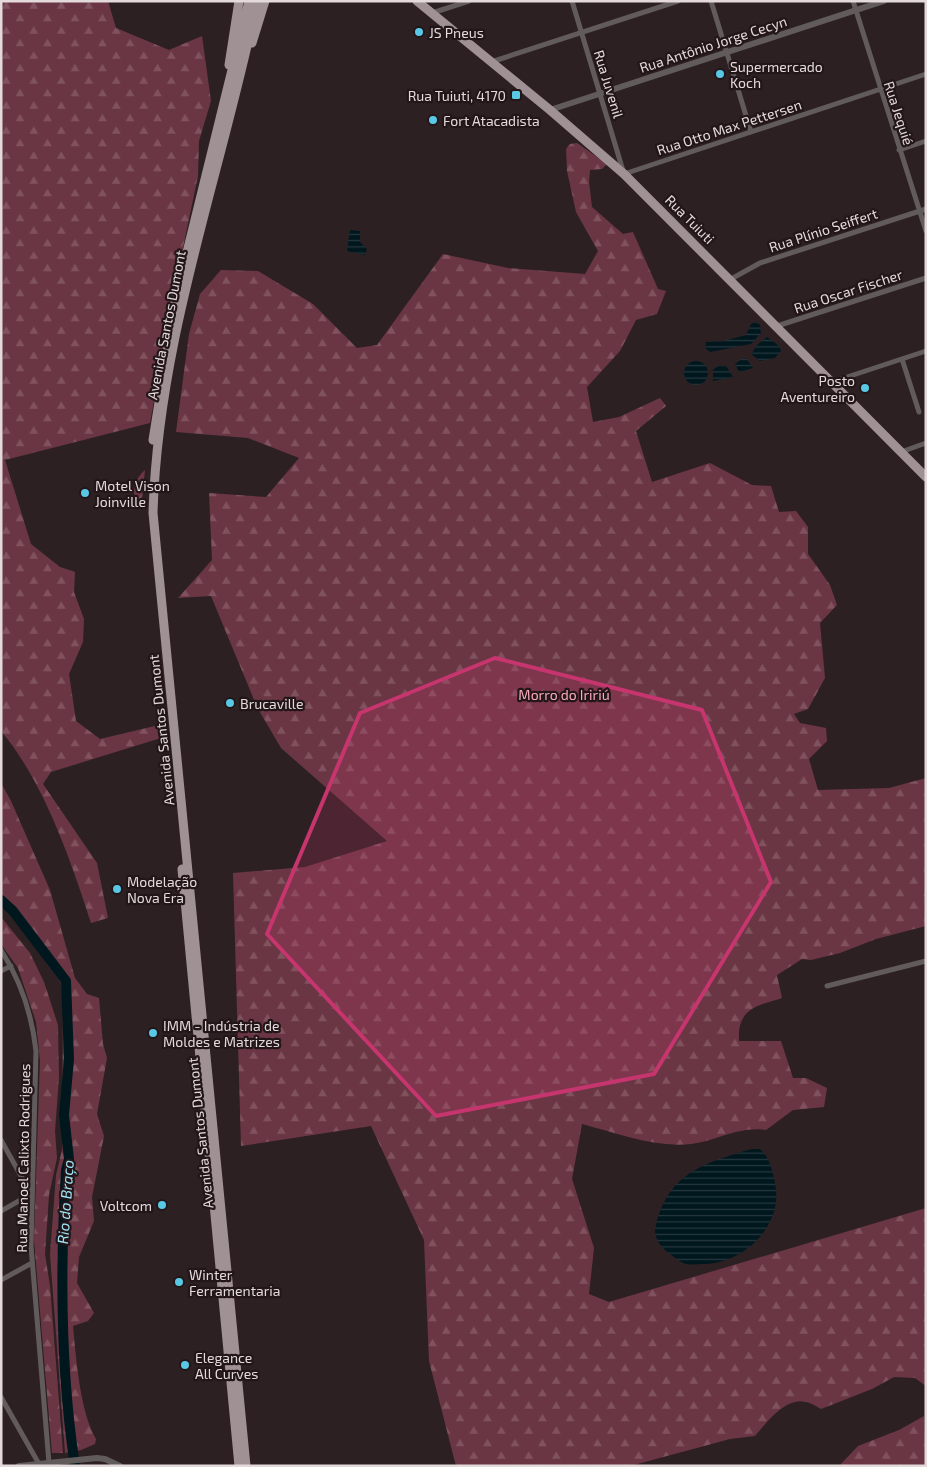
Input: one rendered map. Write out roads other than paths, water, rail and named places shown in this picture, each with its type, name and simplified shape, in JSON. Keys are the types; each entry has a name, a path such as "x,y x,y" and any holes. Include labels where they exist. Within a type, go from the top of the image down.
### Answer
{"main road":[{"path":"220,124 239,1"},
{"name":"Avenida Santos Dumont","path":"239,1466 147,516 151,452 170,327 249,1"},
{"name":"Avenida Santos Dumont","path":"246,1466 153,514 157,457 178,319 257,1"},
{"path":"237,83 254,38 265,1"},
{"name":"Rua Tuiuti","path":"417,1 550,110 624,174 731,279 926,477"}],"street":[{"path":"432,13 469,1"},
{"name":"Rua Juvenil","path":"572,1 624,174"},
{"path":"491,62 678,1"},
{"path":"711,1 751,132"},
{"name":"Rua Jequié","path":"853,1 926,231"},
{"name":"Rua Antônio Jorge Cecyn","path":"550,110 884,1"},
{"name":"Rua Otto Max Pettersen","path":"624,174 926,74"},
{"path":"899,150 926,141"},
{"name":"Rua Plínio Seiffert","path":"731,279 760,262 926,209"},
{"name":"Rua Oscar Fischer","path":"777,326 926,278"},
{"path":"832,382 926,351"},
{"path":"902,359 919,412"},
{"path":"901,452 926,444"},
{"name":"Rua Manoel Calixto Rodrigues","path":"1,950 11,966 28,1006 36,1051 31,1194 32,1263 49,1463"},
{"path":"827,986 926,961"},
{"path":"1,971 11,966"},
{"path":"1,1140 31,1194 1,1211"},
{"path":"1,1280 32,1263"},
{"path":"1,1397 39,1464"},
{"path":"19,1466 87,1458 105,1459 120,1466"}],"water":[{"path":"350,230 360,231 360,242 367,249 365,255 347,251"},
{"path":"755,322 760,325 761,333 751,344 710,352 705,348 706,342 724,341 746,335 751,324"},
{"path":"767,337 779,346 781,351 775,358 760,361 751,354 757,345"},
{"path":"746,358 753,368 739,372 735,364"},
{"path":"696,361 701,362 707,368 707,378 701,384 696,385 691,384 685,378 684,373 685,368 691,362"},
{"path":"718,366 726,366 733,377 713,381 713,370"},
{"path":"752,1149 760,1149 766,1156 772,1168 775,1183 774,1213 768,1226 759,1238 748,1248 720,1262 688,1264 683,1263 667,1252 658,1240 655,1230 660,1211 678,1183 703,1166"}],"waterway":[{"name":"Rio do Braço","path":"1,900 13,911 66,981 69,1059 64,1115 69,1159 66,1170 62,1281 66,1392 75,1466"}],"place":[{"name":"JS Pneus","path":"419,32"},
{"name":"Supermercado Koch","path":"720,74"},
{"name":"Rua Tuiuti, 4170","path":"516,95"},
{"name":"Fort Atacadista","path":"433,120"},
{"name":"Posto Aventureiro","path":"865,388"},
{"name":"Motel Vison Joinville","path":"85,493"},
{"name":"Brucaville","path":"230,703"},
{"name":"Modelação Nova Era","path":"117,889"},
{"name":"IMM - Indústria de Moldes e Matrizes","path":"153,1033"},
{"name":"Voltcom","path":"162,1205"},
{"name":"Winter Ferramentaria","path":"179,1282"},
{"name":"Elegance All Curves","path":"185,1365"}],"park label":[{"name":"Morro do Iririú","path":"564,694"}]}
